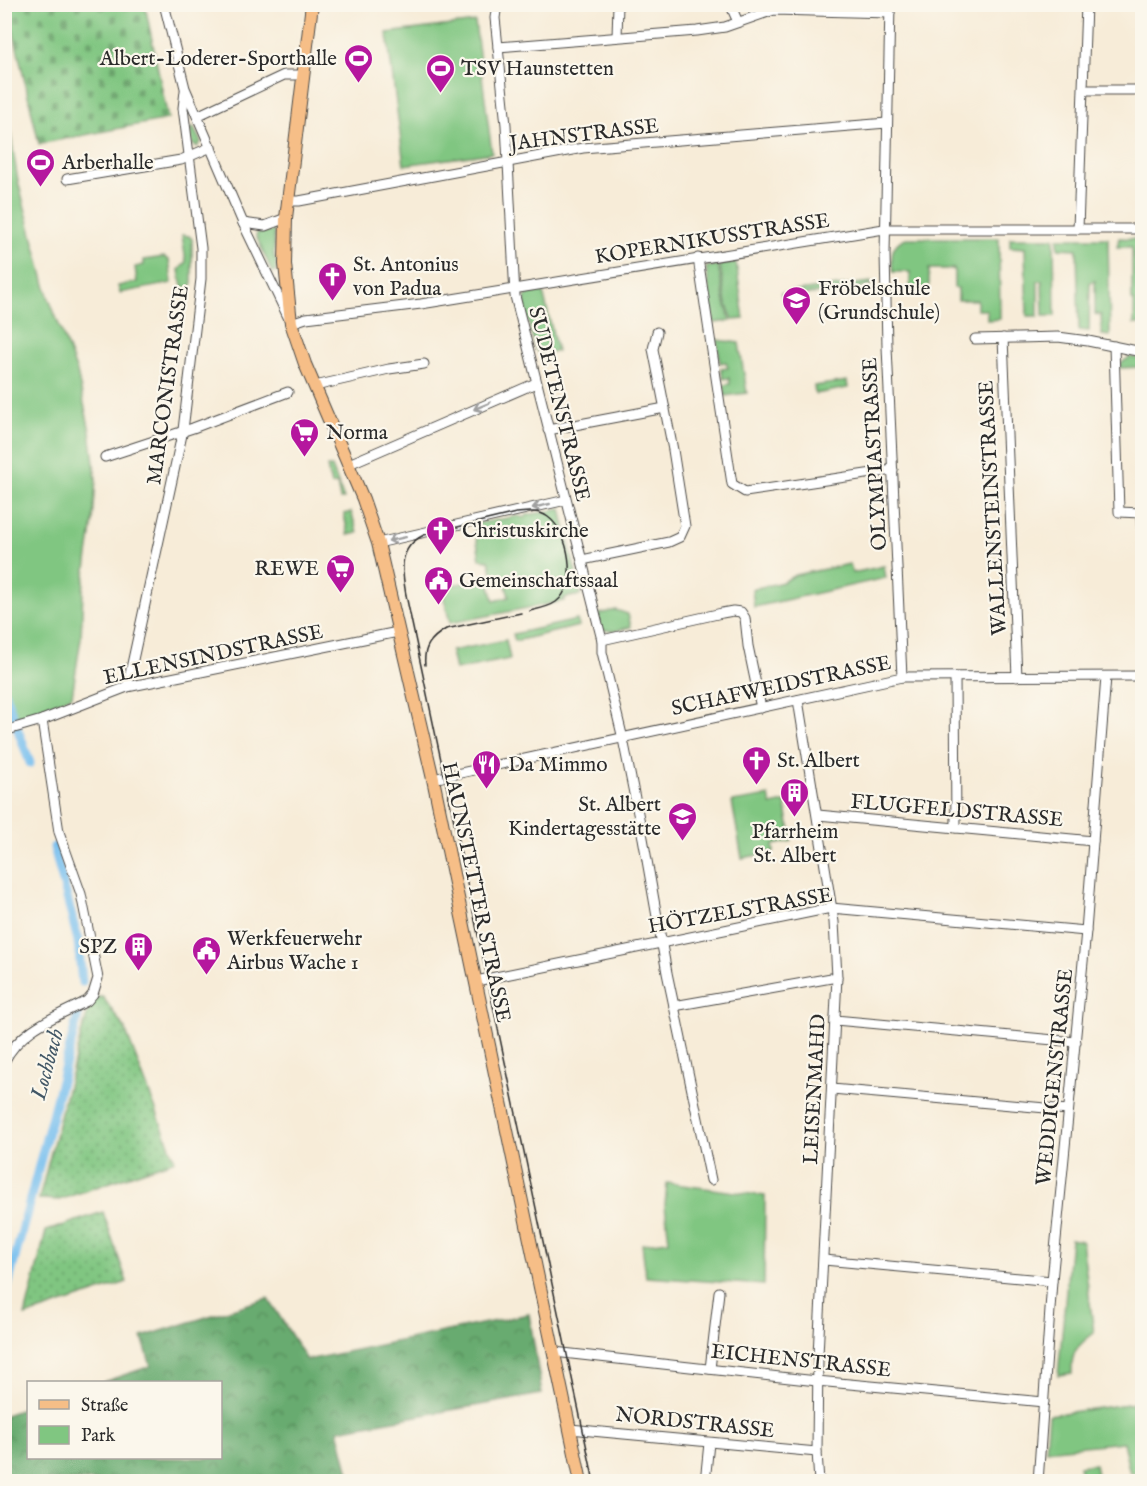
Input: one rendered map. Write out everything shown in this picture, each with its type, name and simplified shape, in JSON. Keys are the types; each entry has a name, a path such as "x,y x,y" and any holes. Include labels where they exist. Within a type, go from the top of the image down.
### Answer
{"main road":[{"name":"HAUNSTETTER STRASSE","path":"312,4 286,219 285,264 291,323 305,364 363,499 378,543 433,779 581,1482"}],"street":[{"path":"164,4 185,88 243,223 291,323"},
{"name":"SUDETENSTRASSE","path":"497,4 495,18 508,161 514,288 602,640 602,652 623,739 674,1006 711,1180"},
{"path":"617,37 618,4"},
{"path":"733,4 733,11 738,22"},
{"path":"1078,229 1086,4"},
{"path":"498,47 697,31 725,27 774,10 890,9"},
{"name":"OLYMPIASTRASSE","path":"890,9 884,230 902,677"},
{"path":"197,116 284,75 303,75"},
{"name":"MARCONISTRASSE","path":"127,687 183,430 202,264 183,108 185,88"},
{"path":"1084,90 1143,90"},
{"name":"JAHNSTRASSE","path":"288,201 299,201 583,148 887,123"},
{"path":"68,179 181,160 210,147"},
{"path":"243,223 265,226 286,219"},
{"name":"KOPERNIKUSSTRASSE","path":"291,323 306,318 421,304 884,230 1143,229"},
{"path":"698,258 732,484 745,492 893,470"},
{"path":"582,560 669,542 680,537 685,526 653,349 657,332"},
{"path":"975,339 1058,337 1143,352"},
{"name":"WALLENSTEINSTRASSE","path":"1003,338 1017,677"},
{"path":"1114,346 1119,512 1142,513 1143,546"},
{"path":"315,386 389,369 424,364"},
{"path":"349,464 536,383"},
{"path":"105,457 288,393"},
{"path":"548,430 665,408"},
{"path":"378,543 566,500"},
{"path":"602,640 722,613 741,612 745,618 748,646 761,708"},
{"name":"ELLENSINDSTRASSE","path":"8,730 42,720 127,687 398,632"},
{"name":"SCHAFWEIDSTRASSE","path":"433,779 902,677 1143,676"},
{"path":"955,677 957,828"},
{"name":"WEDDIGENSTRASSE","path":"1038,1482 1052,1281 1086,931 1106,677"},
{"name":"LEISENMAHD","path":"798,700 834,922 837,976 817,1381 819,1482"},
{"path":"4,1062 14,1046 33,1028 87,1001 93,994 98,978 81,894 59,832 42,720"},
{"name":"FLUGFELDSTRASSE","path":"818,815 1093,841"},
{"name":"HÖTZELSTRASSE","path":"476,981 831,908 1086,931"},
{"path":"674,1006 837,976"},
{"path":"835,1020 1076,1042"},
{"path":"832,1089 1068,1110"},
{"path":"824,1260 1052,1281"},
{"path":"710,1370 719,1292"},
{"name":"EICHENSTRASSE","path":"554,1352 817,1381 1044,1402"},
{"name":"NORDSTRASSE","path":"570,1429 817,1452"},
{"path":"705,1482 709,1443"}],"green space":[{"path":"6,4 145,5 168,119 39,144 13,30 5,31"},
{"name":"TSV Haunstetten","path":"475,22 492,153 404,165 387,33"},
{"path":"5,98 18,181 48,296 77,372 90,431 96,479 93,521 83,590 81,638 72,696 29,715 5,721"},
{"path":"193,127 201,142 197,147 193,145 190,131"},
{"path":"274,231 276,271 272,272 256,236 257,233"},
{"path":"182,235 192,239 192,285 190,287 182,287 179,270 186,262"},
{"path":"906,238 999,238 1000,319 987,320 987,310 977,310 977,300 958,300 958,288 954,288 954,269 929,269 929,288 910,288 910,272 893,272 892,266 894,247"},
{"path":"1010,238 1054,238 1055,316 1043,316 1042,281 1038,281 1038,316 1027,316 1025,248 1010,247"},
{"path":"1058,238 1108,238 1110,336 1102,335 1101,315 1095,314 1095,281 1090,282 1089,331 1079,330 1077,249 1058,248"},
{"path":"1119,238 1142,239 1142,324 1134,324 1132,247 1117,247"},
{"path":"164,257 169,260 172,283 120,293 118,286 137,282 135,267 144,265 144,260"},
{"path":"736,262 744,319 733,320 726,303 720,265"},
{"path":"718,265 731,321 714,323 706,267"},
{"path":"871,282 871,286 782,298 781,293"},
{"path":"543,292 557,351 539,354 535,348 525,308 525,297 530,293"},
{"path":"717,340 739,343 747,393 725,396 724,385 730,384 729,378 723,379 721,369 728,368 726,362 720,363"},
{"path":"1130,357 1142,359 1142,367 1120,368 1121,363"},
{"path":"847,381 848,388 815,394 814,386"},
{"path":"327,467 332,467 344,499 340,499 337,484 331,485"},
{"path":"561,509 581,595 564,598 564,601 450,623 441,587 488,578 494,601 509,597 503,574 493,576 489,560 480,559 474,524 518,516 525,518 527,515"},
{"path":"351,512 358,533 348,535 344,514"},
{"path":"850,564 852,573 884,566 886,578 754,607 752,589 783,582 795,575"},
{"path":"616,610 628,614 631,627 615,631 601,630 598,614"},
{"path":"577,620 579,626 515,641 513,634"},
{"path":"506,640 510,659 455,670 451,651"},
{"path":"769,796 771,805 785,802 792,841 773,845 774,852 742,858 732,802"},
{"path":"93,997 103,997 125,1029 175,1160 59,1200 39,1199 82,1031"},
{"path":"667,1183 765,1196 764,1285 646,1277 642,1244 669,1241 665,1205"},
{"path":"103,1212 127,1282 25,1316 46,1231"},
{"path":"1071,1239 1082,1241 1094,1333 1076,1350 1072,1373 1058,1375"},
{"path":"268,1298 307,1360 529,1314 542,1394 338,1430 351,1481 5,1481 5,1415 27,1407 27,1459 222,1459 222,1381 106,1381 151,1366 142,1337"},
{"path":"1142,1402 1142,1472 1130,1474 1123,1442 1046,1450 1049,1415"},
{"path":"1095,1464 1098,1481 1082,1481 1079,1466"}],"waterway":[{"name":"Lochbach","path":"4,692 30,763"},
{"name":"Lochbach","path":"54,847 78,941 82,982"},
{"name":"Lochbach","path":"4,1300 79,1012"}],"tram line":[{"path":"530,611 556,602 563,594 569,572 569,559 561,534 555,524 540,513 516,513 424,535 415,540 405,553 403,577 406,595 594,1482"},
{"path":"425,665 425,653 429,644 446,629 521,613"}],"place":[{"name":"Albert-Loderer-Sporthalle","path":"358,84"},
{"name":"TSV Haunstetten","path":"440,94"},
{"name":"Arberhalle","path":"41,188"},
{"name":"St. Antonius von Padua","path":"332,302"},
{"name":"Fröbelschule (Grundschule)","path":"797,326"},
{"name":"Norma","path":"305,458"},
{"name":"Christuskirche","path":"441,556"},
{"name":"REWE","path":"340,594"},
{"name":"Gemeinschaftssaal","path":"438,606"},
{"name":"St. Albert","path":"756,786"},
{"name":"Da Mimmo","path":"487,790"},
{"name":"Pfarrheim St. Albert","path":"795,818"},
{"name":"St. Albert Kindertagesstätte","path":"682,842"},
{"name":"SPZ","path":"138,972"},
{"name":"Werkfeuerwehr Airbus Wache 1","path":"206,976"}]}
